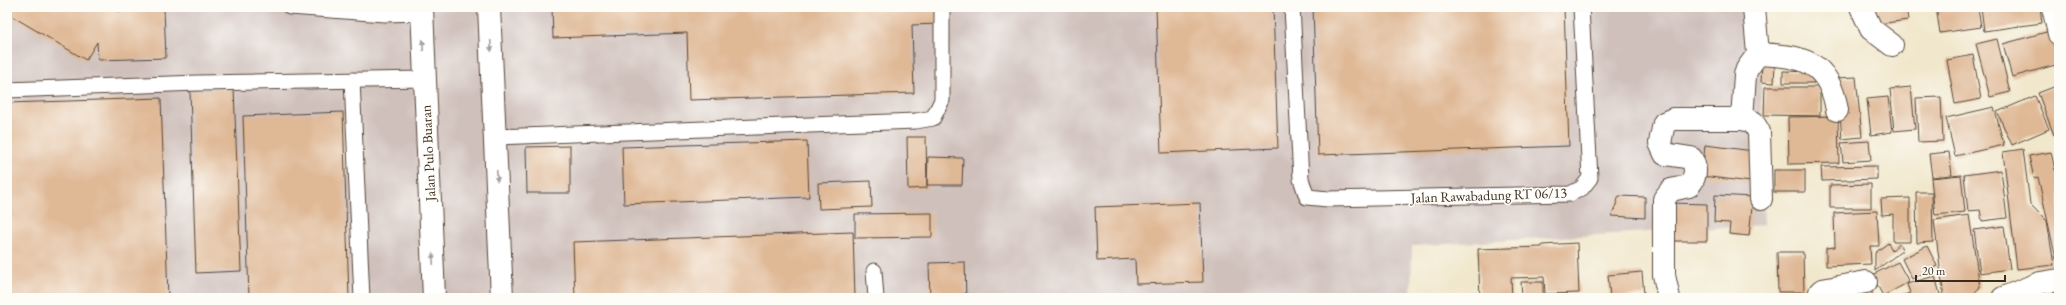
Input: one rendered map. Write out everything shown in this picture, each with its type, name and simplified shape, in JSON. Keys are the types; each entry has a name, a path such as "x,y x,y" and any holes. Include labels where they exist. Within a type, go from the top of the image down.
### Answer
{"street":[{"path":"489,7 502,298"},
{"path":"1742,119 1745,75 1747,69 1758,54 1754,7"},
{"path":"1861,7 1871,29 1892,45"},
{"path":"2053,7 2059,34"},
{"name":"Jalan Pulo Buaran","path":"422,10 434,298"},
{"path":"1758,54 1781,55 1809,61 1822,72 1834,94 1837,110"},
{"path":"1669,298 1664,274 1664,199 1671,190 1689,186 1695,172 1695,164 1691,158 1665,154 1660,144 1664,123 1673,119 1742,119 1753,122 1759,132 1761,199"},
{"path":"2002,298 2040,283 2059,280"},
{"path":"1820,298 1820,292 1822,290 1866,282"}],"lane":[{"path":"290,7 384,14 422,10"},
{"path":"496,137 908,121 933,118 942,100 942,7"},
{"name":"Jalan Rawabadung RT 06/13","path":"1292,7 1301,179 1307,197 1328,199 1570,194 1582,188 1590,178 1581,7"},
{"path":"7,90 198,83 425,79"},
{"path":"352,80 362,298"},
{"path":"874,271 876,298"}],"shaded area":[{"path":"7,7 1759,7 1764,225 1412,246 1411,298 7,298"}],"building":[{"path":"7,7 118,7 116,11 164,9 166,58 98,60 97,42 86,60 10,15 7,21"},
{"path":"552,7 940,7 940,24 912,25 914,93 689,100 687,33 553,38"},
{"path":"1156,7 1273,7 1278,148 1161,153"},
{"path":"1313,7 1564,7 1569,146 1318,155"},
{"path":"1868,7 1906,7 1908,20 1871,25"},
{"path":"1936,7 1978,7 1981,27 1940,33"},
{"path":"1981,7 2040,7 2042,23 1984,31"},
{"path":"2050,31 2059,64 2012,77 2003,44"},
{"path":"1997,39 2010,92 1990,97 1976,44"},
{"path":"1973,55 1981,99 1955,104 1947,60"},
{"path":"1762,63 1775,64 1774,83 1761,82"},
{"path":"1783,71 1815,72 1814,83 1783,83"},
{"path":"1856,77 1862,137 1842,139 1837,78"},
{"path":"2059,85 2059,133 2054,135 2038,93"},
{"path":"1765,87 1820,87 1820,116 1764,115"},
{"path":"1911,87 1915,129 1894,131 1890,89"},
{"path":"234,89 241,271 196,273 190,91"},
{"path":"2035,96 2049,129 2012,145 1997,112"},
{"path":"1888,97 1892,132 1871,135 1867,99"},
{"path":"1941,97 1943,141 1918,142 1916,98"},
{"path":"161,98 168,298 7,298 7,103"},
{"path":"1994,107 2004,145 1955,156 1946,118"},
{"path":"343,112 349,298 249,298 243,116"},
{"path":"1838,116 1839,163 1789,164 1788,117"},
{"path":"907,137 926,137 927,188 908,189"},
{"path":"807,141 809,197 624,204 622,147"},
{"path":"1869,141 1871,160 1843,162 1841,143"},
{"path":"1705,145 1754,151 1751,182 1702,176"},
{"path":"570,146 570,193 527,193 526,147"},
{"path":"2023,149 2030,204 2047,221 2054,265 2017,269 2003,152"},
{"path":"1949,152 1952,175 1932,177 1929,154"},
{"path":"2051,152 2055,170 2059,169 2059,258 2056,259 2038,177 2034,178 2029,156"},
{"path":"928,157 963,158 962,185 927,185"},
{"path":"1877,166 1877,179 1822,181 1821,167"},
{"path":"1774,170 1805,170 1805,192 1774,192"},
{"path":"2001,170 2007,218 1982,221 1980,210 1968,211 1964,175"},
{"path":"1961,175 1965,212 1935,215 1931,178"},
{"path":"871,181 872,207 819,209 818,183"},
{"path":"1871,184 1871,208 1830,208 1830,185"},
{"path":"1916,192 1932,192 1933,242 1917,243"},
{"path":"1715,195 1753,197 1749,236 1729,234 1730,223 1714,222"},
{"path":"1619,196 1645,197 1645,218 1612,216"},
{"path":"1910,198 1910,242 1893,242 1893,214 1882,215 1881,199"},
{"path":"1200,203 1203,282 1136,284 1135,259 1097,261 1095,207"},
{"path":"1670,203 1707,204 1707,241 1669,241"},
{"path":"1877,211 1879,246 1870,246 1871,264 1826,266 1826,248 1835,247 1834,213"},
{"path":"932,213 932,237 855,238 855,214"},
{"path":"1969,215 1980,287 1970,298 1944,298 1934,220"},
{"path":"2004,226 2010,269 1980,273 1974,230"},
{"path":"853,232 855,298 575,298 573,242"},
{"path":"1577,243 1579,293 1545,294 1544,277 1511,278 1512,298 1480,298 1478,249 1542,247 1542,245"},
{"path":"1888,243 1892,250 1899,244 1903,250 1875,271 1875,253"},
{"path":"1927,246 1937,266 1912,279 1902,259"},
{"path":"1777,252 1803,252 1804,292 1778,292"},
{"path":"965,262 966,298 930,298 929,263"},
{"path":"1898,262 1909,282 1883,296 1872,275"},
{"path":"1642,272 1644,295 1610,298 1608,275"},
{"path":"1935,276 1941,298 1901,298 1901,296 1910,293 1907,284"},
{"path":"1521,282 1543,282 1543,298 1522,298"},
{"path":"1870,282 1873,298 1835,298"},
{"path":"2059,287 2059,298 2049,298 2047,290"}]}
